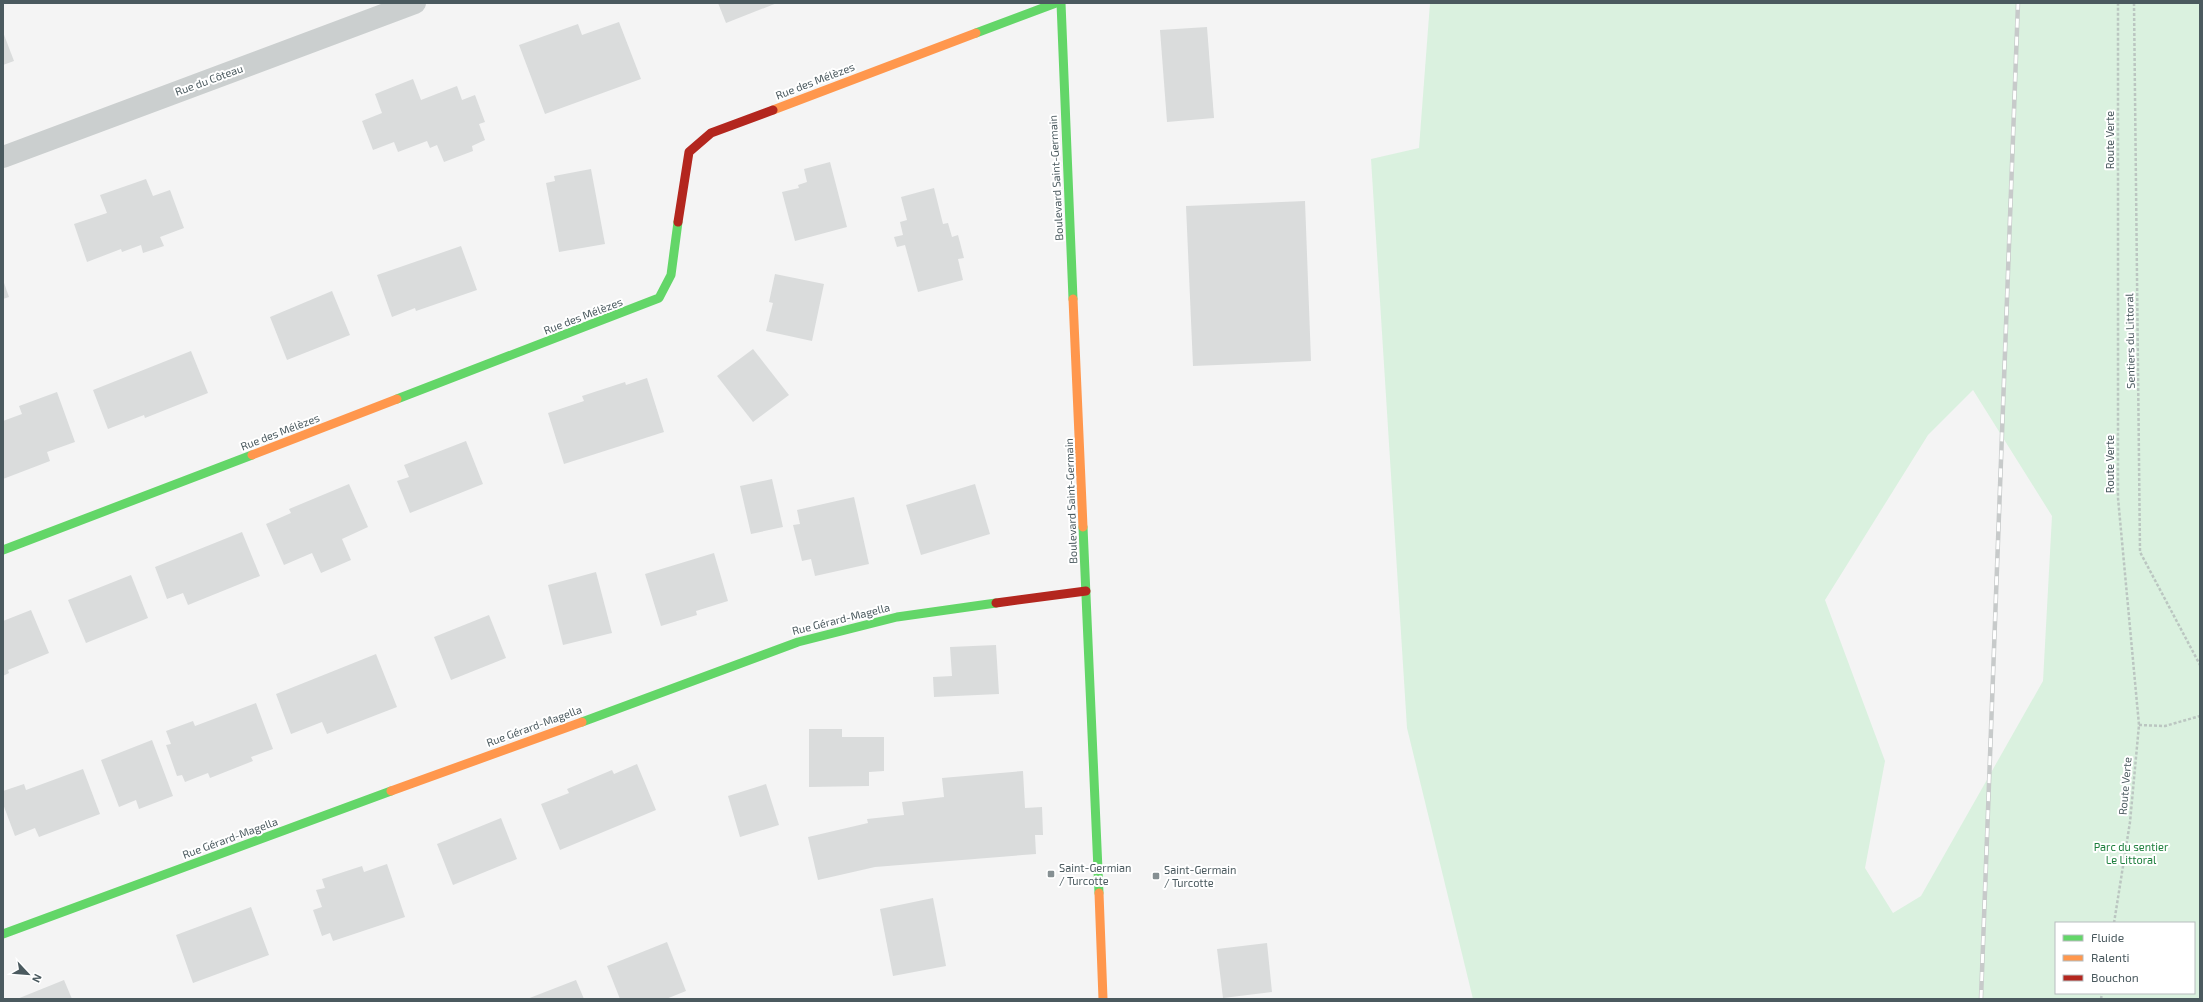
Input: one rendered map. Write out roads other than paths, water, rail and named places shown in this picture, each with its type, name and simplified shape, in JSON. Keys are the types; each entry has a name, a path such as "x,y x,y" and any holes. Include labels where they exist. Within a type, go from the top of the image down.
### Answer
{"street":[{"name":"Rue du Côteau","path":"3,157 415,3"},
{"name":"Rue des Mélèzes","path":"3,550 634,309 659,298 671,275 689,152 712,133 1056,3"},
{"name":"Boulevard Saint-Germain","path":"1061,3 1103,999"},
{"name":"Rue Gérard-Magella","path":"3,934 798,642 897,617 1086,591"}],"railway":[{"path":"1981,999 2018,3"}],"place":[{"name":"Saint-Germian / Turcotte","path":"1051,874"},
{"name":"Saint-Germain / Turcotte","path":"1156,876"}],"park label":[{"name":"Parc du sentier Le Littoral","path":"2131,853"}]}
